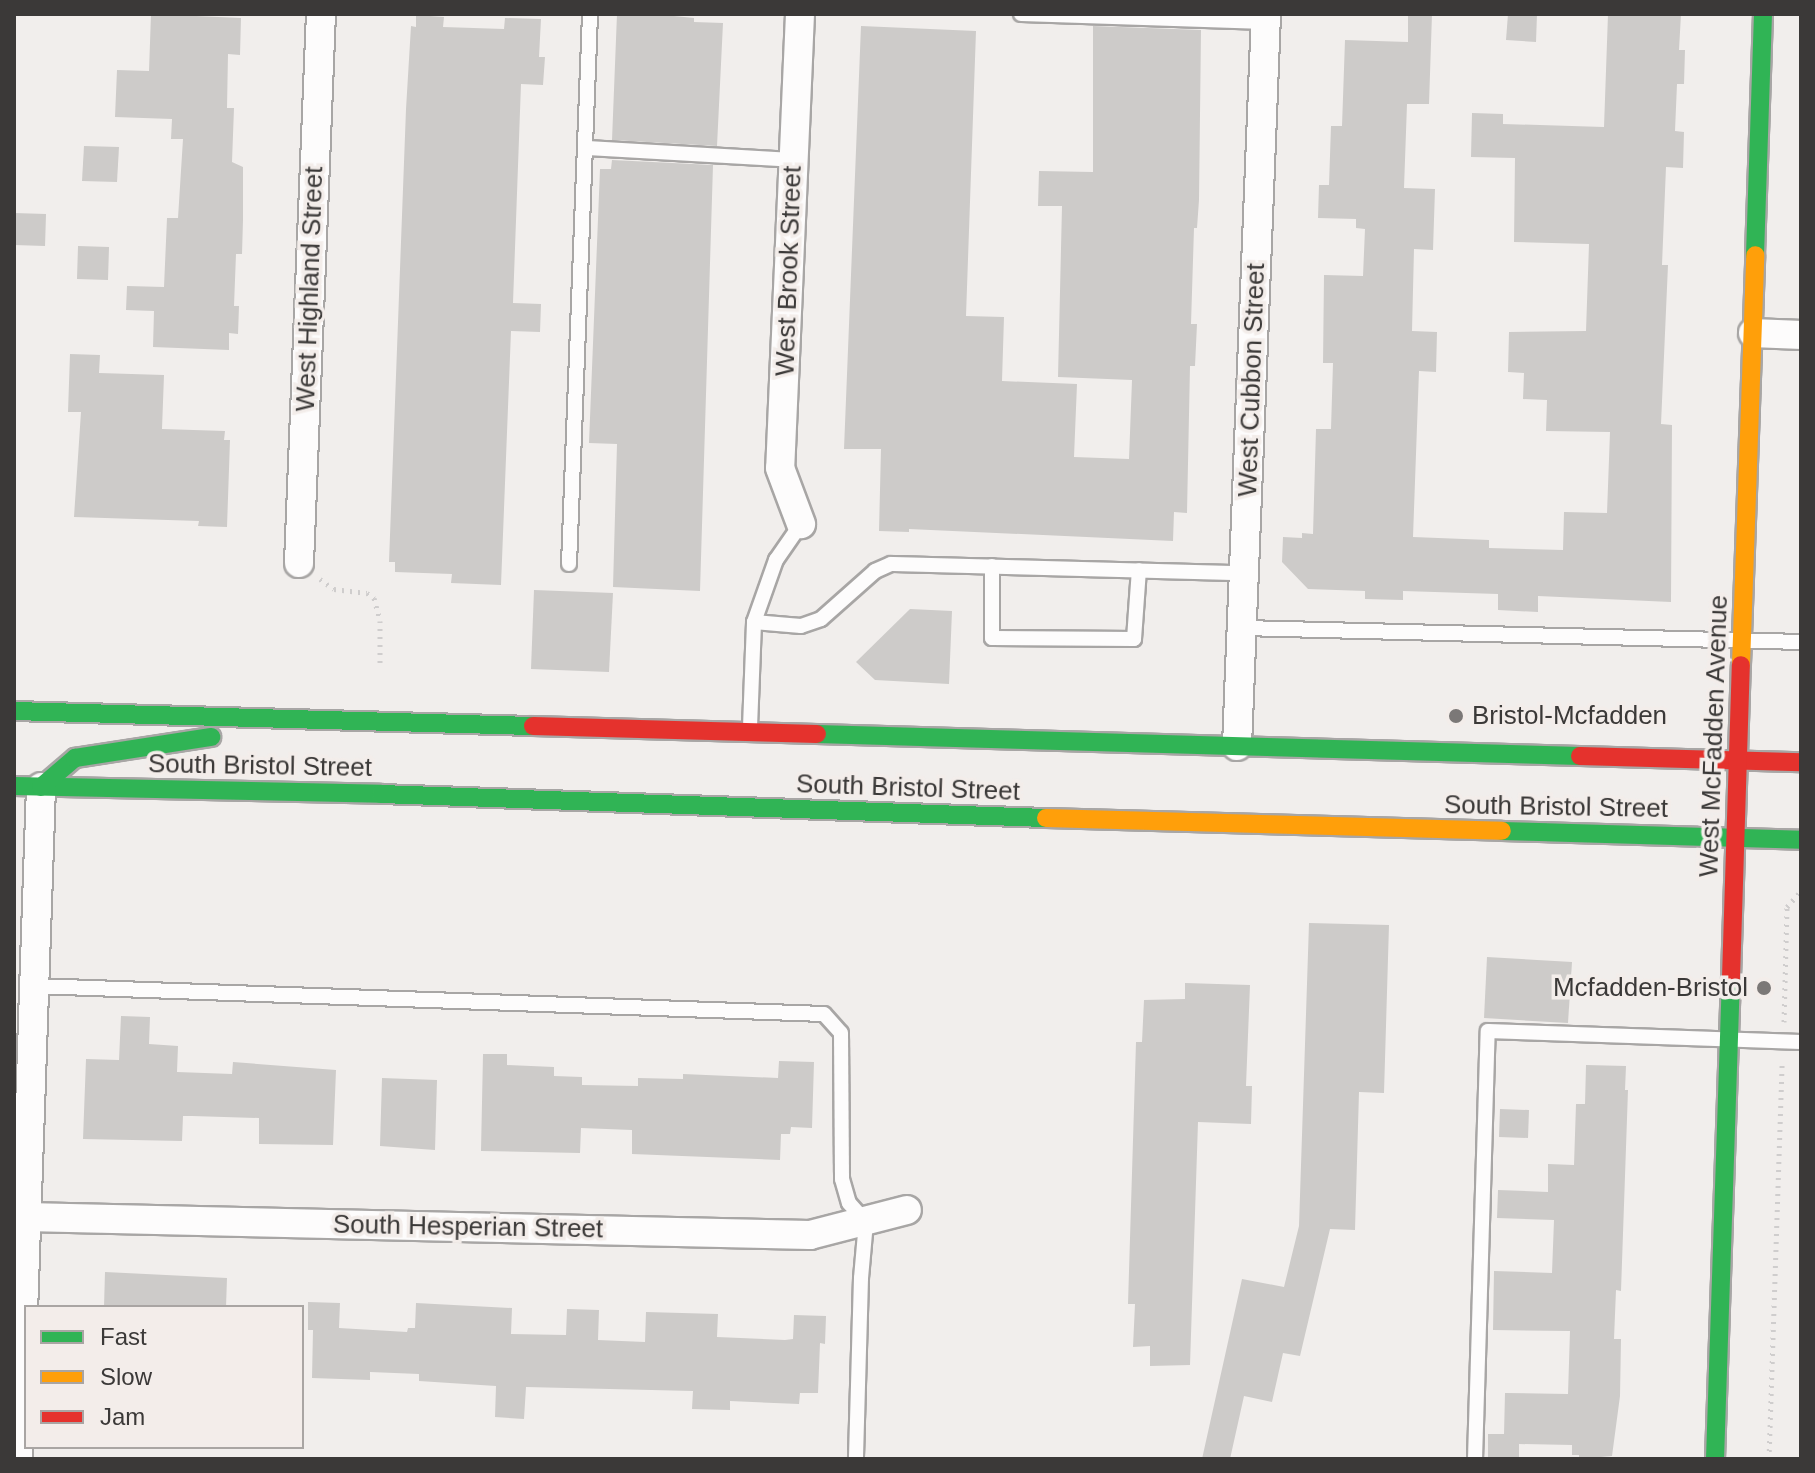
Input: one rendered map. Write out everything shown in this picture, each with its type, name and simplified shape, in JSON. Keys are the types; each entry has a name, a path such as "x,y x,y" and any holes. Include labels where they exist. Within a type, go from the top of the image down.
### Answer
{"main road":[{"name":"West McFadden Avenue","path":"1715,1459 1763,14"},
{"name":"South Bristol Street","path":"14,711 1801,762"},
{"path":"28,787 75,758 324,719"},
{"name":"South Bristol Street","path":"28,787 381,794 1293,827 1801,840"}],"street":[{"name":"West Highland Street","path":"299,563 321,14"},
{"name":"West Brook Street","path":"800,14 780,468 801,524"},
{"name":"West Cubbon Street","path":"1237,746 1266,18"},
{"path":"1753,333 1801,335"},
{"path":"18,1459 34,986 28,787"},
{"name":"South Hesperian Street","path":"26,1217 810,1235 907,1210"}],"lane":[{"path":"569,564 590,14"},
{"path":"1021,14 1266,18"},
{"path":"586,148 794,160"},
{"path":"750,732 754,622 776,560 801,524"},
{"path":"754,622 801,626 821,619 875,571 891,564 1244,573"},
{"path":"992,566 992,638 1134,639 1139,570"},
{"path":"1242,628 1801,642"},
{"path":"34,986 824,1014 841,1033 842,1179 849,1203 866,1222 861,1278 856,1459"},
{"path":"1475,1459 1488,1031 1801,1042"}],"path":[{"path":"299,563 334,589 367,593 374,598 380,621 380,665"},
{"path":"1769,1459 1787,907 1801,891"}],"building":[{"path":"151,14 241,18 240,55 228,54 227,108 234,108 232,162 243,167 242,254 236,254 234,306 239,306 238,334 229,333 229,350 153,347 154,311 126,310 127,286 164,287 167,218 178,218 183,139 171,139 172,119 115,117 117,70 149,71"},
{"path":"617,14 654,14 694,18 694,22 723,23 717,146 612,140"},
{"path":"1408,14 1432,14 1429,104 1407,104 1404,188 1435,189 1433,250 1414,249 1412,331 1437,332 1436,372 1419,371 1413,537 1489,540 1489,548 1563,550 1564,512 1607,513 1610,432 1546,431 1547,400 1523,399 1524,373 1508,372 1509,332 1586,331 1589,244 1514,242 1515,158 1471,157 1472,113 1503,114 1503,124 1604,127 1608,14 1681,14 1679,50 1685,50 1684,84 1677,84 1675,131 1684,132 1683,168 1666,167 1662,265 1668,265 1661,424 1672,425 1671,602 1538,596 1538,612 1498,610 1498,594 1403,591 1403,600 1365,599 1365,591 1308,589 1282,562 1283,537 1302,538 1302,533 1313,534 1316,429 1331,429 1333,363 1323,363 1324,275 1363,276 1365,229 1356,228 1356,219 1318,218 1319,185 1329,185 1331,126 1342,126 1345,40 1408,42"},
{"path":"1508,14 1537,14 1536,42 1506,40"},
{"path":"416,15 444,17 443,27 504,29 505,18 541,19 539,57 545,57 543,85 521,84 513,303 541,304 540,332 511,331 501,585 451,583 452,574 395,572 395,562 389,562 406,109 411,26 416,27"},
{"path":"861,26 976,31 966,316 1004,317 1002,381 1077,384 1074,457 1129,459 1132,380 1058,377 1062,206 1038,206 1039,171 1093,172 1093,26 1201,30 1199,200 1197,228 1194,228 1191,324 1197,324 1195,366 1190,366 1187,513 1174,512 1173,541 909,529 909,532 879,531 881,449 844,449"},
{"path":"84,146 119,147 117,182 82,181"},
{"path":"612,160 713,165 700,591 613,587 617,444 589,443 600,169 611,169"},
{"path":"14,213 46,214 45,246 14,245"},
{"path":"78,246 109,247 108,280 77,279"},
{"path":"70,354 100,355 99,373 164,375 162,429 225,431 224,440 230,440 227,527 198,526 199,521 74,517 81,412 68,412"},
{"path":"534,590 613,593 609,672 531,669"},
{"path":"910,609 952,611 949,684 875,680 856,662"},
{"path":"1309,923 1389,925 1384,1093 1359,1092 1355,1230 1330,1229 1300,1356 1283,1353 1272,1402 1244,1396 1230,1459 1202,1459 1242,1279 1284,1287 1299,1226"},
{"path":"1487,957 1572,962 1568,1023 1484,1018"},
{"path":"1185,983 1250,985 1246,1086 1252,1086 1251,1124 1198,1122 1190,1365 1150,1366 1150,1346 1133,1347 1135,1304 1128,1304 1136,1042 1142,1042 1144,1000 1185,999"},
{"path":"121,1016 150,1017 149,1044 178,1046 177,1072 232,1074 233,1062 336,1070 333,1145 259,1144 259,1118 192,1116 183,1116 182,1141 83,1139 86,1059 119,1060"},
{"path":"483,1054 507,1054 507,1065 554,1067 554,1076 582,1077 582,1085 638,1086 638,1078 683,1079 683,1074 778,1078 779,1061 814,1062 812,1128 791,1127 790,1134 781,1134 780,1160 632,1154 632,1130 581,1128 580,1153 481,1151"},
{"path":"1586,1065 1626,1066 1625,1090 1628,1090 1621,1291 1616,1290 1614,1339 1621,1339 1620,1396 1612,1456 1579,1459 1579,1455 1572,1455 1572,1445 1519,1444 1519,1459 1488,1459 1488,1434 1504,1434 1505,1393 1568,1394 1570,1331 1493,1330 1494,1271 1552,1273 1554,1220 1497,1218 1498,1190 1548,1192 1548,1164 1574,1165 1576,1104 1585,1104"},
{"path":"382,1078 437,1080 435,1150 380,1146"},
{"path":"1500,1109 1529,1110 1528,1138 1499,1137"},
{"path":"105,1272 227,1278 226,1305 104,1305"},
{"path":"308,1302 340,1303 339,1328 407,1332 408,1328 415,1328 416,1303 512,1308 511,1334 566,1335 567,1309 599,1310 598,1340 645,1342 646,1312 718,1314 717,1337 785,1340 793,1339 794,1315 826,1316 825,1344 820,1343 818,1393 800,1393 799,1404 730,1401 730,1410 692,1409 693,1391 526,1387 524,1419 495,1417 496,1386 419,1381 419,1374 370,1372 370,1380 312,1378 313,1330 308,1330"}],"traffic: fast":[{"path":"1755,255 1763,14"},
{"path":"14,711 533,726"},
{"path":"817,734 1580,756"},
{"path":"41,787 75,758 211,737"},
{"path":"14,786 381,794 1046,818"},
{"path":"1502,831 1801,840"},
{"path":"1715,1459 1731,978"}],"traffic: slow":[{"path":"1741,665 1755,255"},
{"path":"1046,818 1502,831"}],"traffic: jam":[{"path":"1731,978 1741,665"},
{"path":"533,726 817,734"},
{"path":"1580,756 1801,762"}],"place":[{"name":"Bristol-Mcfadden","path":"1456,716"},
{"name":"Mcfadden-Bristol","path":"1764,988"}]}
